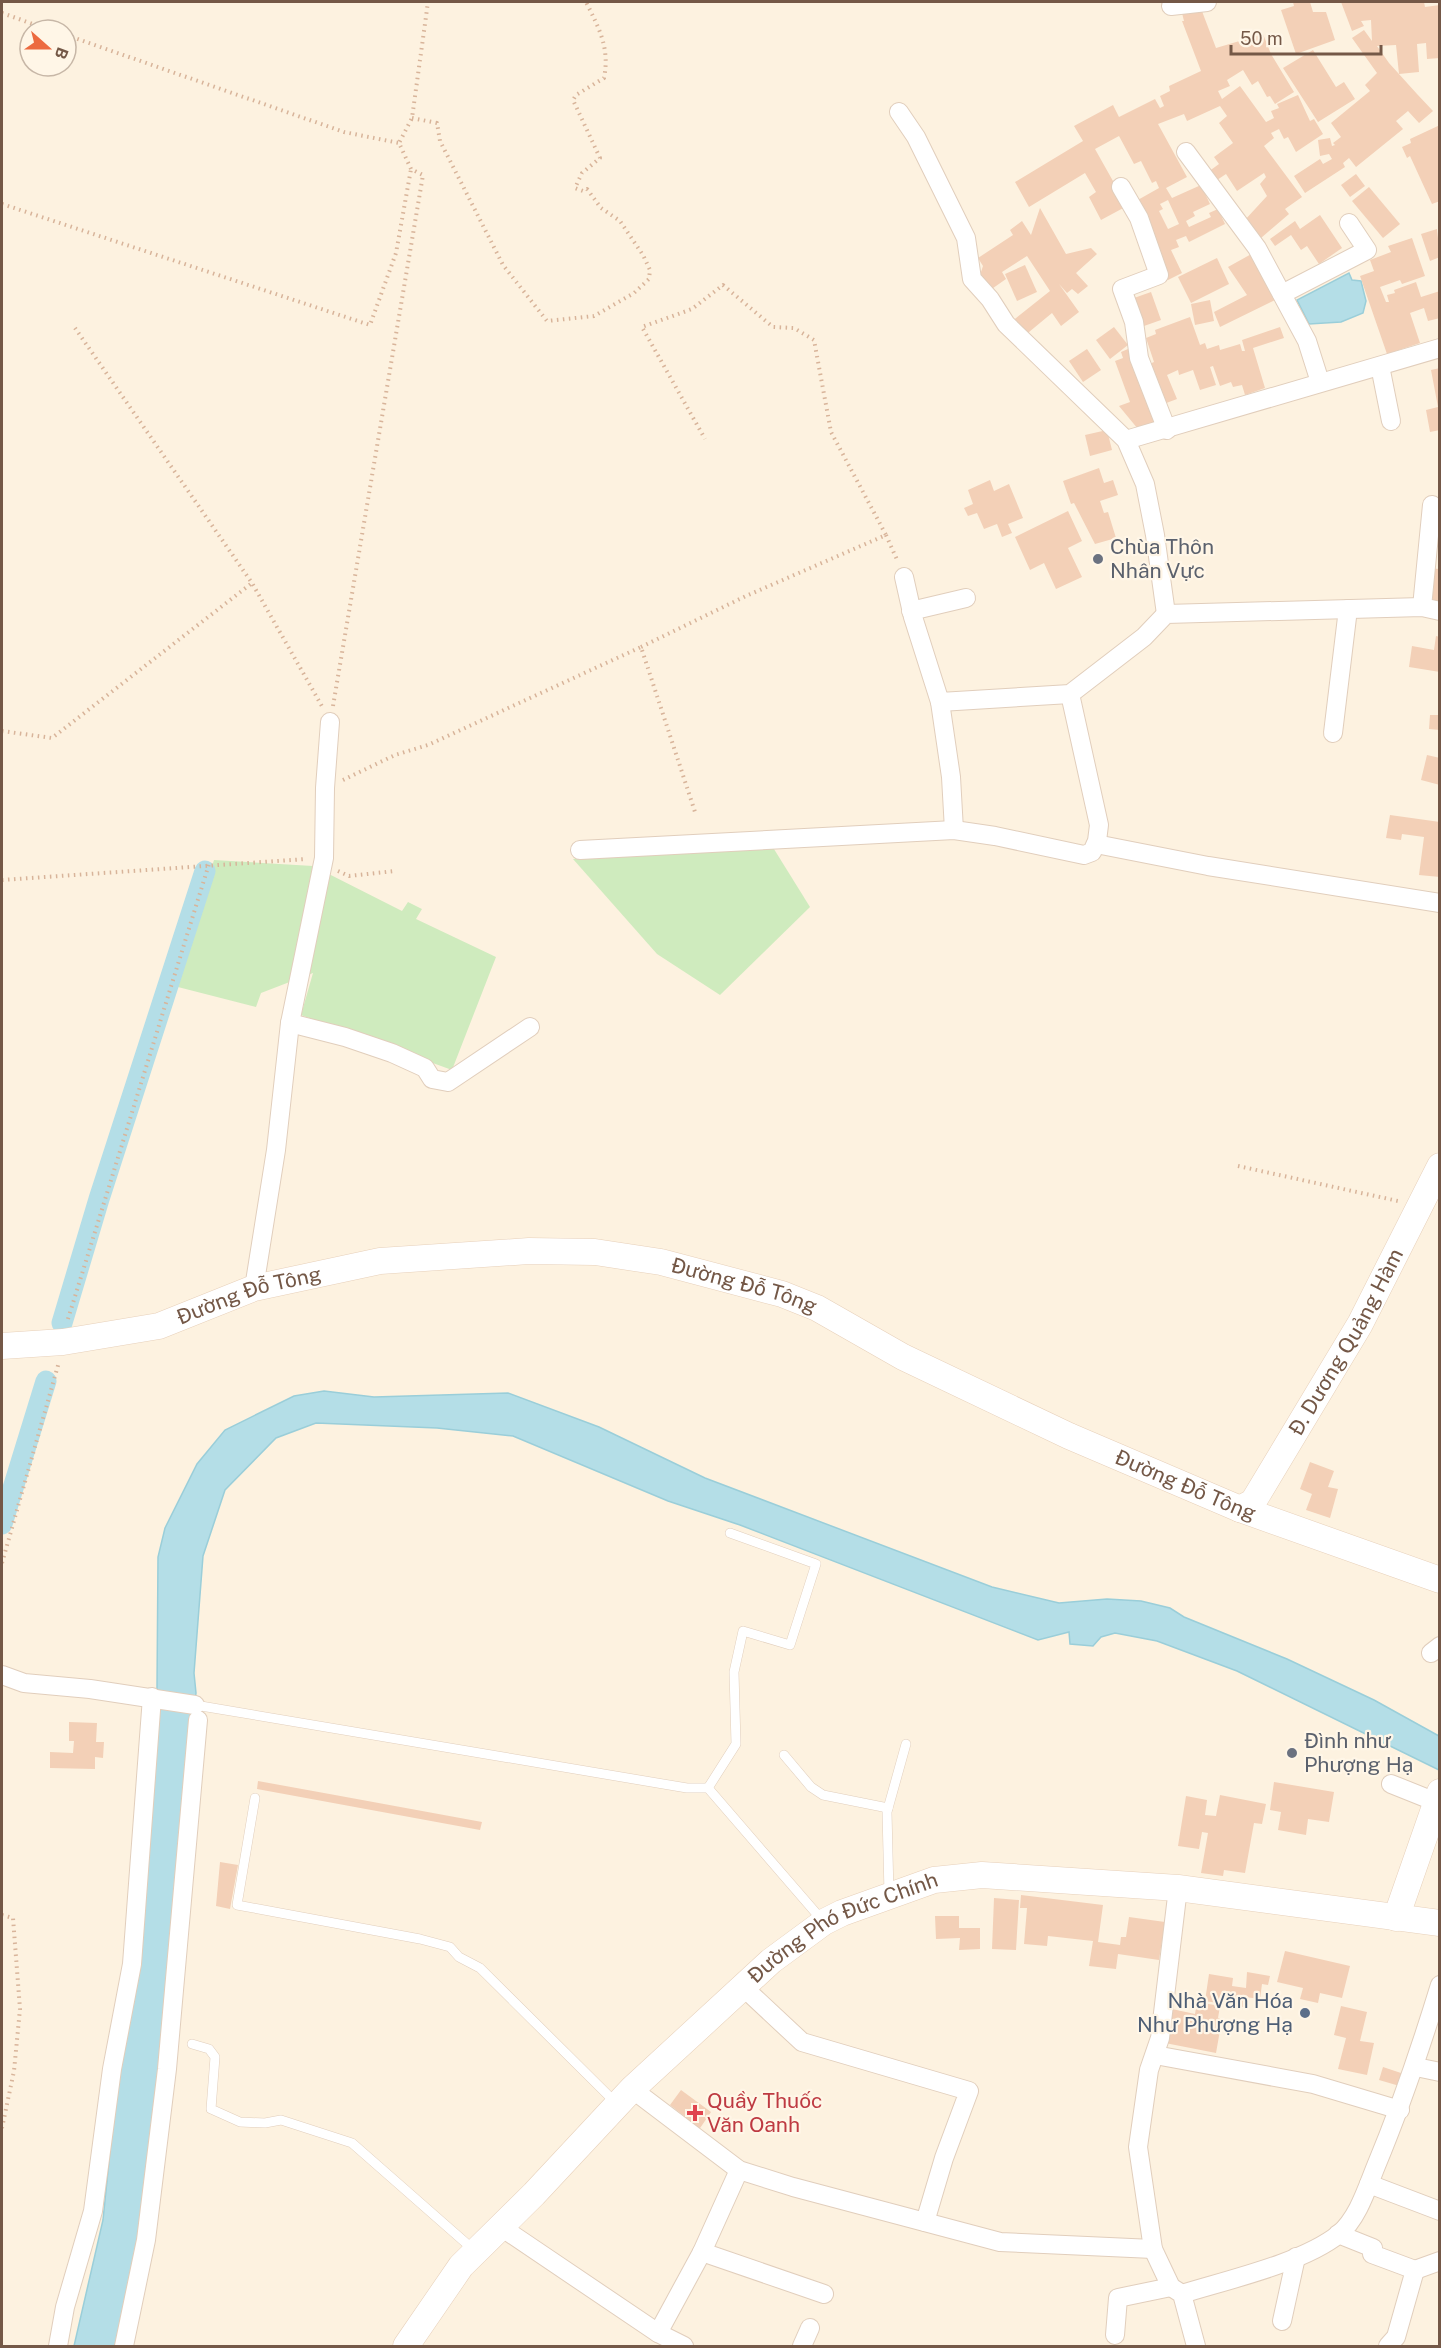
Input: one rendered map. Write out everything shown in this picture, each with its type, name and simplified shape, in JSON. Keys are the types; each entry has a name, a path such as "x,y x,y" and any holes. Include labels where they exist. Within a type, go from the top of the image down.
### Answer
{"main road":[{"name":"Đ. Dương Quảng Hàm","path":"1240,1509 1253,1502 1360,1324 1440,1166"},
{"name":"Đường Đỗ Tông","path":"2,1346 63,1342 159,1326 254,1288 380,1261 529,1251 595,1252 660,1262 746,1282 817,1308 903,1358 1069,1436 1240,1509 1440,1580"},
{"path":"1396,1918 1438,1795"},
{"name":"Đường Phó Đức Chính","path":"406,2346 461,2266 477,2253 625,2097 742,1986 824,1922 889,1894 934,1880 982,1875 1178,1888 1440,1923"}],"street":[{"path":"1171,6 1207,2"},
{"path":"899,112 916,137 966,238 972,279 990,299 1006,324 1095,407 1126,440 1145,484 1166,614"},
{"path":"1186,152 1205,182 1257,248 1307,341 1320,382"},
{"path":"1121,187 1138,218 1159,275 1122,289 1134,322 1139,358 1167,430"},
{"path":"1282,294 1367,250 1349,223"},
{"path":"1126,440 1167,430 1320,382 1440,348"},
{"path":"1380,366 1391,421"},
{"path":"940,702 1070,694 1144,637 1166,614 1431,609 1432,505"},
{"path":"904,577 911,611 940,702 951,777 954,830"},
{"path":"911,611 966,598"},
{"path":"1333,733 1348,609"},
{"path":"580,850 954,830 995,836 1084,855 1092,852 1096,844 1099,825 1070,694"},
{"path":"254,1288 276,1149 290,1023 324,858 325,788 330,722"},
{"path":"1096,844 1208,866 1440,903"},
{"path":"290,1023 345,1037 392,1053 425,1068 434,1088 448,1082 530,1027"},
{"path":"2,1675 24,1683 154,1697 196,1712 167,2069 146,2240 124,2346"},
{"path":"58,2346 65,2307 93,2211 112,2069 132,1964 154,1697"},
{"path":"1391,1784 1438,1795"},
{"path":"1178,1888 1160,2038 1149,2070 1138,2147 1153,2249 1176,2291 1196,2346"},
{"path":"1115,2335 1118,2298 1176,2291 1296,2257 1338,2234 1358,2208 1400,2110 1416,2067 1440,1985"},
{"path":"742,1986 802,2042 969,2091 944,2158 925,2222"},
{"path":"1155,2055 1313,2084 1400,2110"},
{"path":"1416,2067 1440,2072"},
{"path":"625,2097 739,2170 1000,2242 1153,2249"},
{"path":"658,2333 702,2252 739,2170"},
{"path":"1369,2184 1440,2211"},
{"path":"501,2227 658,2333 684,2346"},
{"path":"1338,2234 1373,2248 1372,2254 1415,2270 1440,2261"},
{"path":"702,2252 824,2294"},
{"path":"1282,2321 1296,2257"},
{"path":"1388,2346 1396,2337 1415,2270"},
{"path":"802,2346 810,2328"}],"lane":[{"path":"708,1788 736,1744 734,1672 743,1631 790,1646 816,1564 730,1533"},
{"path":"196,1712 687,1788 708,1788 824,1922"},
{"path":"889,1894 888,1808 906,1744"},
{"path":"784,1755 811,1787 823,1795 888,1808"},
{"path":"255,1798 237,1905 420,1939 450,1947 459,1957 480,1968 625,2097"},
{"path":"192,2044 209,2049 214,2057 211,2109 240,2122 265,2123 281,2120 352,2143 477,2253"}],"path":[{"path":"399,143 412,118 428,2"},
{"path":"412,118 437,123 440,141 503,265 547,321 594,316 634,293 649,279 650,270 643,255 620,221 601,208 587,189 583,191 575,188 582,173 600,158 573,100 576,95 604,78 608,60 605,44 586,2"},
{"path":"2,13 18,19"},
{"path":"78,39 344,132 399,143"},
{"path":"330,722 423,175 411,168 399,143"},
{"path":"2,204 370,325 396,253 411,168"},
{"path":"705,439 642,327 692,309 723,285 772,327 794,327 814,340 831,432 886,535 904,577"},
{"path":"75,328 252,583 330,722"},
{"path":"325,788 394,755 428,745 746,596 886,535"},
{"path":"2,731 52,738 252,583"},
{"path":"641,647 696,815"},
{"path":"2,880 209,864 324,858 332,868 349,876 395,871"},
{"path":"2,1563 57,1372 66,1324 209,864"},
{"path":"1238,1166 1420,1205"},
{"path":"2,1915 13,1918 20,2009 14,2071 2,2128"}],"green space":[{"path":"764,833 810,907 720,995 657,954 573,859"},
{"path":"214,860 313,866 402,911 408,902 422,909 416,919 496,957 452,1070 301,1015 313,973 261,993 256,1007 174,986"}],"water":[{"path":"1349,273 1352,280 1361,281 1366,301 1363,313 1341,322 1309,324 1297,300"},
{"path":"324,1391 374,1397 508,1393 599,1427 705,1478 992,1587 1059,1603 1107,1599 1141,1601 1170,1608 1184,1617 1287,1659 1374,1700 1439,1736 1439,1770 1237,1671 1157,1641 1115,1633 1101,1637 1093,1646 1070,1644 1069,1632 1038,1640 740,1525 668,1501 513,1436 437,1428 316,1423 276,1438 225,1490 203,1556 194,1673 196,1693 188,1746 176,1923 140,2235 118,2346 74,2346 103,2220 157,1688 158,1557 165,1528 197,1464 225,1430 294,1396"}],"building":[{"path":"1293,2 1310,2 1313,12 1326,12 1335,40 1296,54 1281,10 1294,6"},
{"path":"1341,2 1424,2 1425,7 1440,5 1440,58 1427,59 1426,43 1417,44 1419,72 1399,74 1396,45 1377,46 1389,63 1417,94 1433,111 1419,123 1408,111 1396,121 1403,129 1356,167 1349,158 1343,163 1345,167 1305,193 1294,176 1320,159 1323,164 1332,159 1329,154 1320,156 1318,140 1330,138 1332,146 1335,145 1333,143 1341,137 1331,123 1370,91 1365,85 1377,73 1352,38 1364,30 1372,41 1371,20 1361,21 1364,26 1352,31"},
{"path":"1200,6 1216,48 1263,34 1271,54 1294,92 1275,104 1270,96 1267,97 1258,81 1252,85 1243,70 1227,80 1230,86 1218,91 1222,99 1240,86 1266,122 1274,118 1271,111 1279,108 1277,104 1298,95 1310,121 1314,119 1323,134 1296,152 1288,137 1284,139 1279,129 1271,133 1274,138 1264,146 1302,197 1285,209 1289,214 1261,238 1244,221 1267,196 1260,184 1266,177 1264,173 1237,191 1226,174 1214,182 1208,172 1219,164 1214,157 1233,143 1219,123 1227,116 1220,106 1187,121 1184,114 1158,124 1187,177 1166,188 1172,198 1201,185 1210,204 1193,212 1195,216 1186,221 1189,227 1211,217 1209,213 1218,209 1225,224 1189,242 1186,236 1176,240 1179,247 1171,250 1182,273 1168,280 1136,201 1159,188 1156,181 1152,183 1141,161 1134,164 1119,136 1095,149 1127,206 1101,220 1089,197 1096,192 1085,173 1029,207 1015,182 1083,141 1074,126 1113,105 1119,117 1155,99 1160,108 1164,106 1160,96 1170,91 1169,86 1201,71 1182,21 1184,21 1182,13","holes":["1168,200 1179,224 1168,229 1159,211 1163,209 1160,204"]},
{"path":"1313,50 1336,87 1344,82 1355,99 1318,122 1283,68"},
{"path":"1440,125 1440,201 1432,204 1410,156 1407,158 1402,147 1411,143 1410,139"},
{"path":"1356,174 1365,186 1350,197 1341,185"},
{"path":"1369,187 1400,224 1383,238 1352,201"},
{"path":"1040,208 1066,254 1091,248 1097,254 1076,273 1088,286 1078,294 1072,289 1067,293 1059,284 1079,312 1061,326 1052,313 1023,337 1011,322 1050,291 1027,256 1002,272 1006,279 986,293 978,281 983,266 978,258 1013,235 1010,230 1022,221 1031,235"},
{"path":"1320,215 1342,248 1319,264 1307,246 1301,250 1291,235 1275,246 1270,239 1295,221 1300,229"},
{"path":"1437,229 1440,257 1430,261 1421,234"},
{"path":"1412,238 1425,276 1402,284 1400,280 1380,287 1386,302 1389,302 1387,295 1395,293 1394,290 1416,282 1421,297 1440,291 1440,318 1428,321 1424,308 1410,313 1420,343 1387,354 1360,276 1374,271 1370,260 1391,252 1388,246"},
{"path":"1255,252 1279,298 1220,327 1214,312 1247,295 1228,267"},
{"path":"1217,258 1229,284 1191,303 1178,277"},
{"path":"1025,265 1037,292 1017,301 1005,274"},
{"path":"1151,292 1161,320 1144,326 1134,298"},
{"path":"1210,300 1214,321 1195,325 1191,304"},
{"path":"1190,317 1200,345 1205,343 1207,349 1219,345 1220,350 1240,344 1242,351 1245,351 1242,340 1280,327 1284,338 1253,348 1265,388 1245,395 1242,385 1233,387 1231,382 1220,386 1213,366 1210,367 1216,385 1200,390 1193,370 1179,375 1178,370 1167,375 1177,399 1161,405 1145,366 1154,362 1146,338 1156,334 1155,330"},
{"path":"1114,327 1128,345 1110,359 1096,340"},
{"path":"1087,349 1101,370 1083,382 1069,361"},
{"path":"1128,349 1160,421 1138,429 1119,406 1130,402 1115,361 1123,358 1121,352"},
{"path":"1440,368 1440,430 1430,432 1426,410 1438,407 1431,370"},
{"path":"1107,430 1112,450 1090,456 1085,435"},
{"path":"1099,468 1104,483 1113,480 1118,495 1100,501 1104,513 1108,512 1116,538 1095,544 1074,503 1071,504 1063,481"},
{"path":"990,480 994,491 1009,484 1023,518 1008,524 1012,533 1002,537 997,524 984,529 977,513 968,516 964,508 973,504 968,490"},
{"path":"1068,511 1082,541 1068,548 1082,577 1056,589 1044,563 1030,570 1015,537"},
{"path":"1426,568 1440,569 1440,602 1432,602 1434,583 1425,582"},
{"path":"1436,636 1440,637 1440,672 1409,667 1412,646 1434,650"},
{"path":"1430,715 1440,715 1440,730 1429,729"},
{"path":"1427,755 1440,758 1440,785 1421,780"},
{"path":"1390,815 1440,822 1440,877 1419,875 1424,837 1402,834 1401,840 1386,838"},
{"path":"1310,1462 1334,1471 1328,1487 1338,1489 1330,1518 1306,1510 1312,1494 1300,1489"},
{"path":"69,1722 97,1723 96,1742 104,1742 103,1758 95,1757 95,1769 50,1768 50,1752 73,1753 74,1741 69,1741"},
{"path":"258,1781 482,1822 480,1830 257,1789"},
{"path":"1274,1782 1334,1792 1329,1822 1308,1819 1306,1835 1278,1830 1281,1812 1270,1810"},
{"path":"1220,1795 1266,1804 1262,1824 1254,1823 1245,1873 1224,1870 1223,1876 1201,1873 1208,1833 1202,1832 1199,1849 1178,1846 1186,1796 1207,1800 1205,1815 1216,1816"},
{"path":"220,1862 238,1865 230,1909 216,1906"},
{"path":"1021,1895 1103,1905 1098,1942 1120,1945 1121,1937 1126,1937 1129,1917 1165,1922 1159,1960 1118,1954 1116,1969 1089,1966 1093,1941 1048,1936 1047,1946 1024,1944 1027,1908 1020,1908"},
{"path":"994,1898 1019,1900 1016,1950 992,1949"},
{"path":"935,1916 959,1916 959,1928 980,1928 980,1949 959,1950 960,1938 936,1939"},
{"path":"1285,1951 1350,1966 1342,1998 1320,1993 1318,2003 1300,1999 1303,1988 1277,1982"},
{"path":"1247,1972 1270,1976 1268,1985 1262,1984 1260,1999 1245,1997 1243,2007 1205,2001 1209,1974 1233,1978 1232,1986 1246,1988"},
{"path":"1197,2002 1220,2006 1218,2018 1222,2019 1216,2053 1165,2043 1172,2009 1195,2014"},
{"path":"1341,2006 1367,2012 1360,2041 1374,2043 1367,2075 1338,2069 1346,2038 1334,2035"},
{"path":"1383,2067 1407,2075 1403,2087 1379,2080"},
{"path":"681,2090 711,2112 696,2134 680,2122 684,2116 670,2105"}],"waterway":[{"path":"62,1323 99,1199 205,871"},
{"path":"2,1524 46,1381"}],"place":[{"name":"Chùa Thôn Nhân Vực","path":"1098,559"},
{"name":"Đình như Phượng Hạ","path":"1292,1753"},
{"name":"Nhà Văn Hóa Như Phượng Hạ","path":"1305,2013"},
{"name":"Quầy Thuốc Văn Oanh","path":"695,2113"}]}
